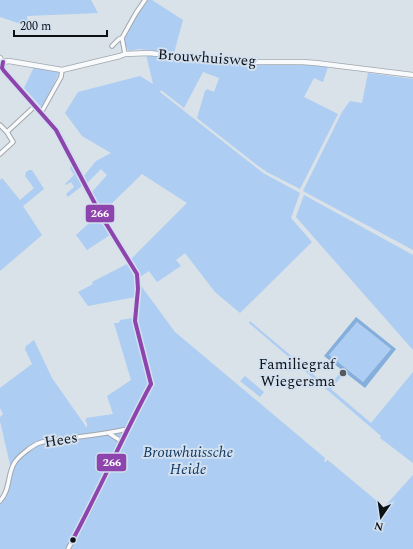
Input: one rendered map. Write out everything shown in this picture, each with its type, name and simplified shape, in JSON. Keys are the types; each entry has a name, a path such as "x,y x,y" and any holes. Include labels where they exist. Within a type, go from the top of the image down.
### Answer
{"street":[{"path":"112,46 118,39 122,38 136,13 146,0"},
{"path":"122,38 125,54"},
{"name":"Brouwhuisweg","path":"2,60 62,70 125,54 149,53 228,62 309,62 413,76"},
{"path":"2,60 2,68 4,71 41,113 62,140 102,217 137,274 138,289 135,321 151,384 127,429 91,506 68,549"},
{"path":"41,113 61,77 62,70"},
{"path":"7,132 35,106"},
{"path":"0,125 7,132 12,142 0,154"},
{"name":"Hees","path":"0,501 7,491 12,467 15,462 38,443 127,429"},
{"path":"109,433 122,441"}],"green space":[{"path":"0,0 91,0 98,13 27,16 27,26 0,17"},
{"path":"147,0 152,0 183,20 174,53 139,49 129,51 127,48 124,40 125,36"},
{"path":"146,54 226,64 310,65 328,67 323,82 314,78 304,97 338,114 300,189 267,172 197,118 205,91 207,89 214,92 219,78 203,72 184,108 161,90 160,92 263,173 300,193 291,218 312,242 240,313 215,292 185,253 176,260 181,266 157,282 149,271 140,277 130,260 187,203 142,174 102,213 91,193 107,175 101,169 86,184 83,177 96,161 111,153 82,136 65,113 78,92 140,76 153,84"},
{"path":"34,67 59,72 42,108 24,88"},
{"path":"368,73 413,79 413,250 303,191 342,112 350,101 362,103"},
{"path":"72,165 74,166 83,185 68,197 66,194 74,187 71,182 66,185 65,184 74,175 70,168"},
{"path":"32,170 44,189 23,206 42,235 0,271 0,180 2,178 20,200 34,188 25,176 26,172"},
{"path":"304,195 413,255 413,350 296,217"},
{"path":"98,215 110,235 87,250 76,235"},
{"path":"127,264 136,280 135,297 88,306 78,292 93,284 92,282"},
{"name":"Brouwhuissche Heide","path":"139,283 175,332 325,458 324,461 329,461 384,507 413,475 413,549 0,549 0,500 5,495 11,469 0,421 0,417 3,414 0,408 0,388 32,364 25,349 26,346 34,340 52,378 87,428 86,418 113,414 107,396 131,380 114,323 119,323 120,320 133,318 148,378 151,374 137,322"},
{"path":"250,321 328,387 342,371 345,372 331,389 371,423 413,372 413,463 380,438 381,436 249,323"},
{"path":"357,322 391,349 363,382 329,355"},
{"path":"245,376 264,392 260,397 240,381"}],"shaded area":[{"path":"356,317 396,349 365,388 324,356","holes":["357,322 391,349 363,382 329,355"]}],"transit line":[{"name":"266","path":"3,62 2,68 4,71 56,130 102,217 137,274 138,289 135,321 151,384"},
{"name":"266","path":"72,541 151,384"}],"place":[{"name":"Familiegraf Wiegersma","path":"343,373"}]}
